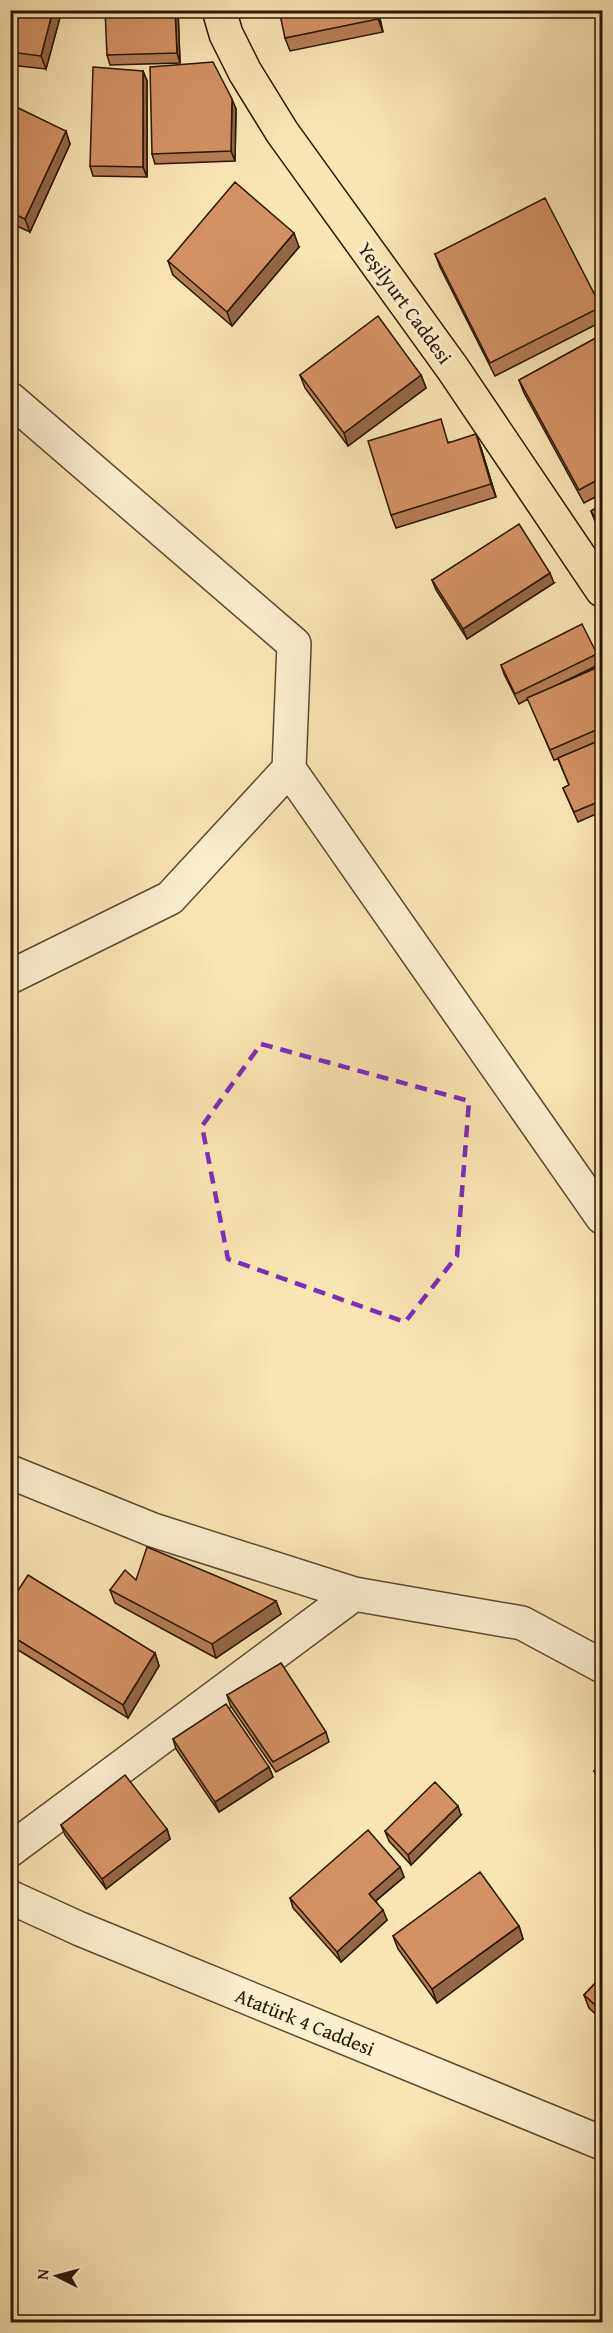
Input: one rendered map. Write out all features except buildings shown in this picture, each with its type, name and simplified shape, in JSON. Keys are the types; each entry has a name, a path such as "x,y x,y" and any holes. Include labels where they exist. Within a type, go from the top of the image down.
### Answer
{"main road":[{"name":"Yeşilyurt Caddesi","path":"219,10 226,34 245,72 282,132 453,369 603,590"}],"street":[{"path":"10,399 294,644 289,770 603,1217"},
{"path":"10,976 170,898 289,770"},
{"path":"10,1472 153,1530 354,1594 522,1623 603,1666"},
{"path":"10,1850 354,1594"},
{"name":"Atatürk 4 Caddesi","path":"10,1897 91,1934 603,2143"}],"highlighted area":[{"path":"261,1044 469,1101 457,1256 405,1322 228,1259 202,1126"}]}
